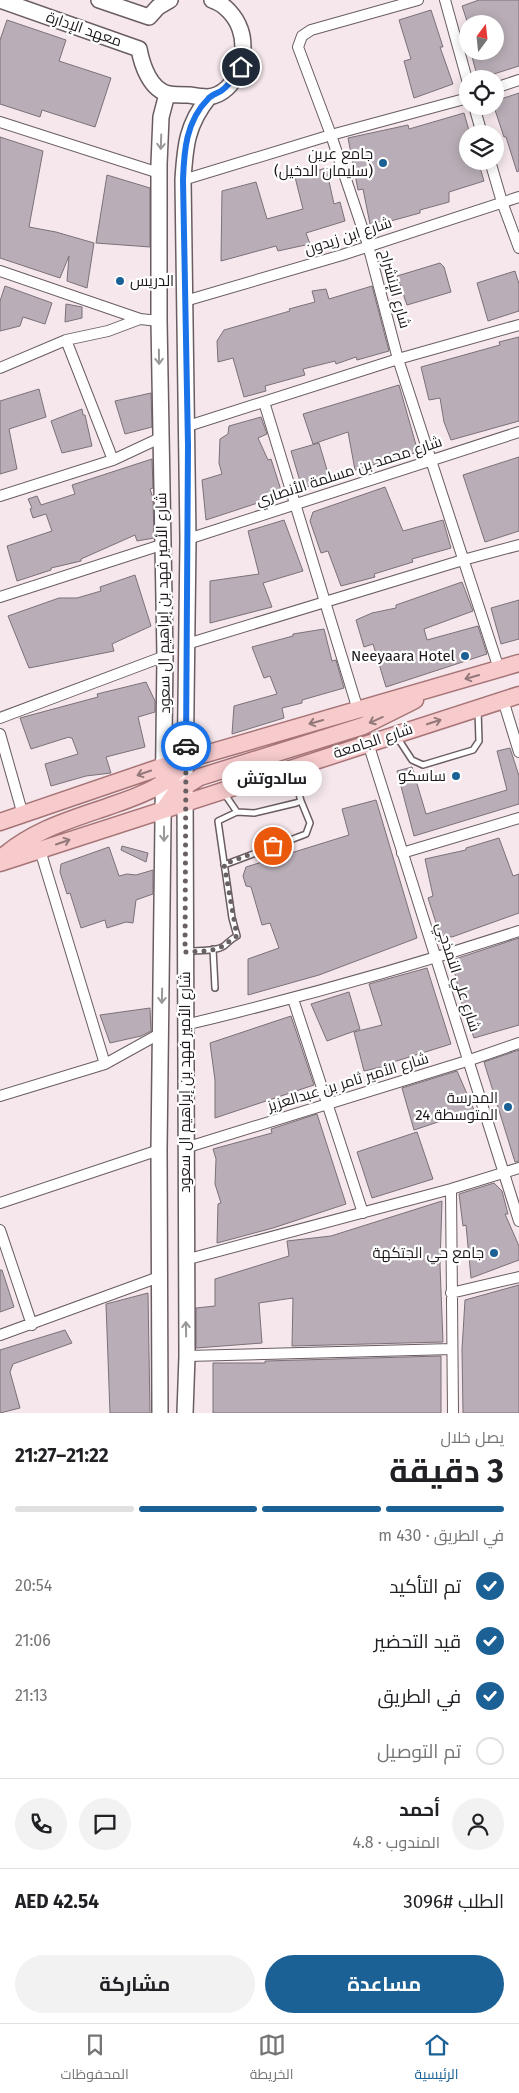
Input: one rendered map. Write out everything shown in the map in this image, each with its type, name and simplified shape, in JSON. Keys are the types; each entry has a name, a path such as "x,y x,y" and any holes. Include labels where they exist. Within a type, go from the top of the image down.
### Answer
{"main road":[{"name":"معهد الإدارة","path":"0,0 139,49 141,62 147,75 156,86 167,94"},
{"path":"100,0 149,17 158,7 170,0"},
{"name":"شارع الأمير فهد بن إبراهيم ال سعود","path":"185,1413 187,1356 185,785 188,426 183,180 185,147 193,120 209,97 222,90 233,80 241,67 244,52 243,37 231,7 212,0"},
{"path":"167,94 209,97"},
{"name":"شارع الأمير فهد بن إبراهيم ال سعود","path":"160,1413 159,1150 165,656 160,438 159,173 161,117 167,94"},
{"path":"0,822 164,766 519,663"},
{"path":"164,809 176,792 200,777 363,726 392,713 434,688"},
{"name":"شارع الجامعة","path":"0,861 40,850 511,697"},
{"path":"0,861 24,841 47,828 146,793 164,784 186,761"}],"street":[{"name":"شارع الإنشراح","path":"418,0 311,30 302,36 298,47 331,135 368,245 398,359 498,669"},
{"path":"445,0 464,70"},
{"path":"504,85 519,80"},
{"path":"183,180 331,135 459,100"},
{"path":"0,122 159,173"},
{"path":"493,170 519,248"},
{"name":"شارع ابن زيدون","path":"185,301 342,255 519,197"},
{"path":"0,271 140,319 159,321"},
{"path":"0,368 66,340 108,331 140,319"},
{"path":"188,426 398,359 519,325"},
{"path":"66,340 113,460"},
{"path":"264,402 358,710"},
{"name":"شارع محمد بن مسلمة الأنصاري","path":"188,539 519,432"},
{"path":"0,496 113,460 160,438"},
{"path":"0,597 162,545"},
{"path":"187,644 463,560 519,545"},
{"path":"0,718 165,656"},
{"path":"511,697 519,752"},
{"path":"0,734 24,815"},
{"name":"شارع علي النمذجي","path":"368,743 470,1060 519,1221"},
{"path":"402,853 519,818"},
{"path":"40,850 105,1064"},
{"path":"185,1026 293,999 437,958 519,931"},
{"path":"293,999 363,1213"},
{"path":"0,1096 105,1064 161,1033"},
{"name":"شارع الأمير ثامر بن عبدالعزيز","path":"185,1148 470,1060 519,1042"},
{"path":"0,1202 159,1150"},
{"path":"186,1260 451,1189 519,1168"},
{"path":"451,1189 453,1413"},
{"path":"0,1230 32,1325"},
{"path":"0,1335 32,1325 159,1277"},
{"path":"452,1293 519,1277"},
{"path":"187,1356 452,1349"}],"lane":[{"path":"395,734 412,760 423,765 473,750 478,741 478,708"},
{"path":"224,864 306,834 310,823 300,801 291,767"},
{"path":"222,791 237,812"},
{"path":"185,952 213,949 225,945 229,940 237,936 218,821 237,812 254,812 300,801"},
{"path":"213,949 215,988"}],"building":[{"path":"479,0 519,0 519,66 504,71 476,70 473,60 504,60 504,15 465,15 462,6"},
{"path":"431,10 443,47 440,47 453,84 414,98 404,61 411,59 399,20"},
{"path":"7,20 66,40 59,61 111,78 95,127 42,110 40,117 0,104 0,40"},
{"path":"519,93 519,171 517,172 506,137 504,137 504,125 500,125 497,115 504,115 504,98"},
{"path":"459,114 465,115 467,125 459,125 459,170 481,170 484,181 449,192 449,202 420,210 420,213 376,225 370,224 363,189 358,190 348,138 408,125 409,129"},
{"path":"0,137 43,151 29,227 56,232 94,243 87,288 67,281 69,256 60,278 0,258"},
{"path":"326,168 334,204 340,202 345,221 306,233 310,244 278,251 276,246 221,261 222,191 256,182 267,219 303,209 295,177"},
{"path":"107,175 150,188 150,247 96,243"},
{"path":"440,263 444,267 451,292 407,305 397,276"},
{"path":"515,271 519,284 519,311 488,321 477,283"},
{"path":"5,286 52,303 45,324 23,317 20,326 0,331 0,301"},
{"path":"372,286 389,351 357,360 356,357 336,364 335,361 303,369 305,375 265,386 266,391 244,397 233,358 218,362 217,341 224,330 315,302 312,291 326,289 329,299"},
{"path":"66,304 82,307 82,318 65,322"},
{"path":"519,337 519,421 451,440 444,422 440,398 429,400 421,367 500,345 499,342"},
{"path":"399,385 418,452 355,470 348,432 313,444 303,414"},
{"path":"39,389 46,417 9,429 17,469 0,474 0,401"},
{"path":"151,393 152,427 125,434 115,401"},
{"path":"82,409 92,446 62,453 51,421"},
{"path":"261,417 267,434 258,438 268,460 271,459 280,487 279,496 206,520 202,480 222,474 219,463 220,439 228,434 229,426"},
{"path":"319,443 330,480 302,488 291,451"},
{"path":"519,457 519,531 485,542 463,475"},
{"path":"152,459 153,488 150,489 153,498 154,538 137,541 135,535 81,559 81,561 51,568 51,570 17,581 7,546 52,531 46,514 33,518 30,509 32,508 28,499 37,496 41,505 75,494 72,485"},
{"path":"385,487 403,531 443,520 451,548 412,559 413,562 374,574 375,577 341,586 328,551 321,553 310,521 313,512"},
{"path":"284,520 303,571 263,583 272,607 210,623 210,581 259,574 248,531"},
{"path":"135,575 151,626 112,644 114,651 29,668 8,616 59,598 77,598 101,591 100,587"},
{"path":"462,582 473,611 424,629 427,640 478,626 487,654 386,687 373,644 364,647 356,620 372,613 396,608 396,605"},
{"path":"519,600 519,639 501,644 491,608"},
{"path":"324,629 332,661 336,660 344,688 282,708 284,718 232,734 234,706 277,694 270,676 264,678 252,647 293,636 293,634"},
{"path":"146,682 155,701 155,712 138,717 145,747 106,757 111,773 86,776 51,786 45,764 78,754 72,738 69,737 31,749 20,718 98,697 97,694"},
{"path":"510,748 519,776 519,804 414,836 397,771 412,767 426,814 507,790 497,751"},
{"path":"376,800 417,938 319,975 248,995 248,959 279,948 270,923 262,925 251,887 246,886 243,876 246,867 349,835 342,809"},
{"path":"499,838 513,876 519,874 519,913 452,937 440,935 428,898 433,896 425,859 466,850 466,848"},
{"path":"122,846 148,853 146,862 121,850"},
{"path":"109,847 119,876 127,874 136,875 153,870 153,894 136,900 133,923 126,922 107,928 105,920 81,928 70,893 67,894 60,872 61,864"},
{"path":"519,938 519,1025 474,1038 461,1001 452,960"},
{"path":"427,968 451,1044 390,1063 390,1065 364,1071 354,1032 382,1025 369,984"},
{"path":"349,992 360,1029 327,1041 311,1004"},
{"path":"150,1008 151,1031 141,1036 110,1043 100,1015"},
{"path":"291,1016 314,1085 215,1118 215,1080 210,1043"},
{"name":"المدرسة المتوسطة 24","path":"519,1050 519,1161 515,1162 484,1062"},
{"path":"457,1071 474,1110 414,1130 402,1088"},
{"path":"317,1114 346,1204 273,1228 217,1243 218,1204 221,1203 215,1184 216,1159 213,1149 272,1133 271,1129"},
{"path":"417,1132 433,1179 372,1198 357,1152"},
{"name":"جامع حي الجتكهة","path":"494,1183 502,1191 508,1214 505,1214 519,1246 519,1260 471,1278 466,1225 463,1226 459,1194"},
{"path":"442,1201 440,1265 443,1342 292,1346 293,1298 259,1303 262,1343 196,1348 196,1308 215,1306 215,1279 289,1256 287,1241 331,1236"},
{"path":"0,1270 2,1270 14,1307 0,1312"},
{"path":"519,1285 519,1413 463,1413 462,1349 465,1300"},
{"path":"148,1293 150,1413 110,1413 106,1304"},
{"path":"65,1330 72,1343 13,1364 10,1372 20,1408 0,1413 0,1350"},
{"path":"441,1356 441,1413 213,1413 213,1363 265,1363 265,1361"}],"way so far":[{"path":"186,746 185,952 216,949 237,936 232,918 224,864 273,846"}],"place":[{"name":"جامع عرين (سليمان الدخيل)","path":"383,163"},
{"name":"الدريس","path":"120,281"},
{"name":"Neeyaara Hotel","path":"465,656"},
{"name":"ساسكو","path":"456,776"},
{"name":"سالدوتش","path":"273,846"},
{"name":"المدرسة المتوسطة 24","path":"508,1107"},
{"name":"جامع حي الجتكهة","path":"494,1253"}],"route":[{"path":"186,746 188,426 183,180 185,147 188,133 200,108 209,97 222,90 233,80 241,67"}]}
